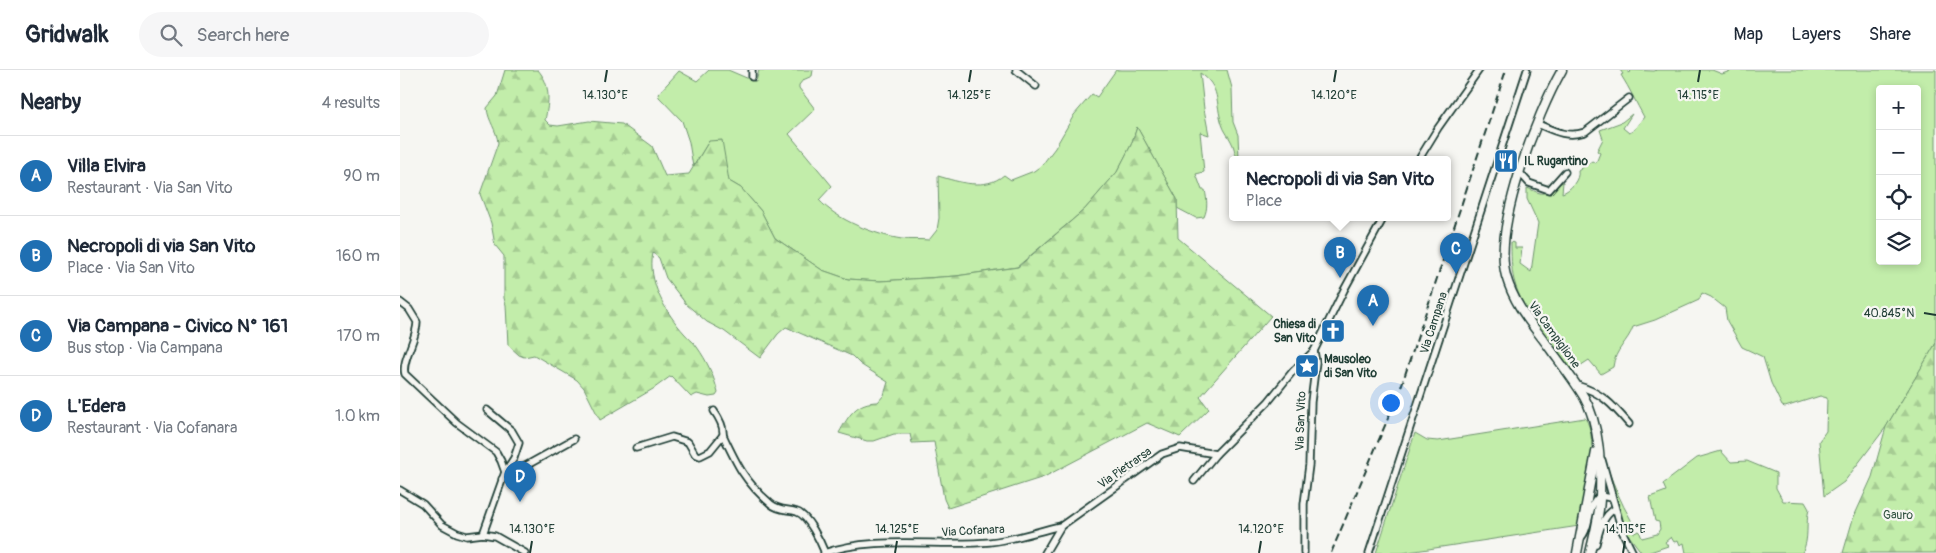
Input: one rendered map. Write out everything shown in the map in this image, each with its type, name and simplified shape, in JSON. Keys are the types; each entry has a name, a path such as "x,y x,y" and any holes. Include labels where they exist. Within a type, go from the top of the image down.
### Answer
{"main road":[{"name":"Via Campiglione","path":"1562,70 1538,124 1520,173 1503,246 1506,275 1523,315 1584,398 1593,420 1597,445"},
{"path":"1592,553 1600,496 1597,445"},
{"path":"1577,553 1597,445"}],"street":[{"path":"752,70 752,77"},
{"path":"1016,70 1036,86"},
{"path":"1421,156 1479,70"},
{"name":"Via Campana","path":"1369,553 1527,70"},
{"path":"1538,124 1571,136 1579,134 1629,98"},
{"path":"1520,173 1529,183 1549,190 1565,172"},
{"name":"Via San Vito","path":"1304,553 1304,504 1309,465 1311,402 1316,362 1314,350 1382,221"},
{"path":"400,302 409,309 417,322 413,343 404,365 405,374 457,423 496,452 505,472"},
{"path":"1194,481 1216,454 1268,402 1293,371 1314,350"},
{"path":"1576,385 1604,397 1629,424"},
{"path":"483,534 502,479 514,458 519,443 512,431 487,410"},
{"path":"714,411 719,418 724,430 723,435 741,472 752,487 773,506 802,514 825,553"},
{"path":"636,448 672,437 688,442 695,454 700,456 710,451 723,435"},
{"path":"502,479 574,439"},
{"name":"Via Campiglione","path":"1597,445 1622,531 1633,553"},
{"name":"Via Pietrarsa","path":"1045,553 1061,526 1162,454 1180,448 1216,454"},
{"path":"400,490 423,504 442,525 468,536 483,534 495,536 525,553"},
{"path":"1579,540 1586,532 1593,502 1600,496 1612,498"},
{"path":"1592,553 1602,524 1608,513 1615,509"},
{"name":"Via Cofanara","path":"825,553 863,545 989,542 1024,536 1061,526"}],"green space":[{"path":"505,70 538,70 547,88 548,100 545,120 550,125 558,126 589,121 622,124 652,146 665,176 689,174 709,141 722,140 729,181 741,188 761,211 775,238 822,270 848,279 880,281 956,276 1018,267 1085,209 1117,172 1131,145 1137,127 1177,199 1178,238 1271,316 1200,397 1209,409 1180,437 1147,423 1044,477 948,508 944,499 934,442 912,443 910,434 894,434 874,441 867,441 839,433 850,415 859,407 864,404 878,402 884,395 888,382 860,364 852,356 786,327 778,334 760,358 724,331 707,322 686,304 666,278 659,258 653,253 653,275 660,296 671,316 696,345 704,358 718,393 716,396 709,397 697,394 691,397 671,376 653,389 600,420 584,388 577,380 534,355 524,357 519,355 508,345 504,298 504,256 495,245 491,223 480,194 498,143 487,108 497,96"},
{"path":"709,70 728,70 756,82 759,70 813,70 812,76 803,80 799,88 815,109 789,134 832,186 819,200 836,214 857,226 902,239 929,240 937,230 939,218 938,176 963,183 980,184 997,180 1004,175 1011,180 1034,171 1042,165 1055,148 1074,115 1092,94 1097,97 1116,70 1227,70 1232,88 1233,122 1238,135 1239,156 1236,156 1223,126 1214,89 1207,78 1200,73 1209,135 1200,132 1204,172 1196,174 1202,190 1205,190 1206,194 1207,207 1204,217 1196,218 1177,208 1177,199 1137,127 1131,145 1117,172 1085,209 1017,267 956,276 880,281 848,279 822,270 775,238 761,211 741,188 729,181 709,141 693,167 689,142 682,121 658,94 679,71 697,81"},
{"path":"1620,70 1626,70 1630,73 1631,70 1712,70 1722,74 1733,70 1936,70 1936,343 1886,427 1844,482 1824,496 1819,441 1826,431 1827,398 1820,396 1785,407 1782,406 1771,383 1763,357 1742,347 1727,321 1725,308 1711,297 1702,293 1699,300 1655,320 1633,327 1616,355 1613,367 1601,374 1589,360 1572,371 1538,328 1518,293 1511,261 1511,242 1515,243 1515,248 1522,248 1520,264 1531,272 1538,223 1527,199 1527,188 1543,193 1563,182 1562,193 1565,192 1576,181 1578,171 1592,161 1596,163 1600,153 1597,151 1603,139 1600,130 1622,122 1632,114 1623,128 1629,133 1633,131 1644,117 1621,75 1623,74"},
{"name":"Gauro","path":"1936,343 1936,553 1843,553 1853,519 1872,477 1886,427"},
{"path":"1585,418 1590,428 1592,440 1590,471 1579,526 1402,553 1376,553 1415,433 1427,440 1438,441"},
{"path":"1721,451 1731,462 1747,461 1776,473 1776,488 1783,501 1805,502 1809,509 1807,537 1802,553 1686,553 1684,543 1680,545 1678,540 1674,542 1671,537 1665,542 1668,546 1642,553 1626,532 1608,470 1631,520 1634,533 1639,531 1642,538 1657,534 1660,529 1659,522 1655,521 1650,497 1666,491 1663,484 1697,458"}],"railway":[{"path":"1331,553 1400,390 1506,70"}],"place":[{"name":"IL Rugantino","path":"1506,161"},
{"name":"Via Campana - Civico N° 161","path":"1456,274"},
{"name":"Necropoli di via San Vito","path":"1340,278"},
{"name":"Villa Elvira","path":"1373,326"},
{"name":"Chiesa di San Vito","path":"1333,331"},
{"name":"Mausoleo di San Vito","path":"1307,366"},
{"name":"L'Edera","path":"520,502"}]}
